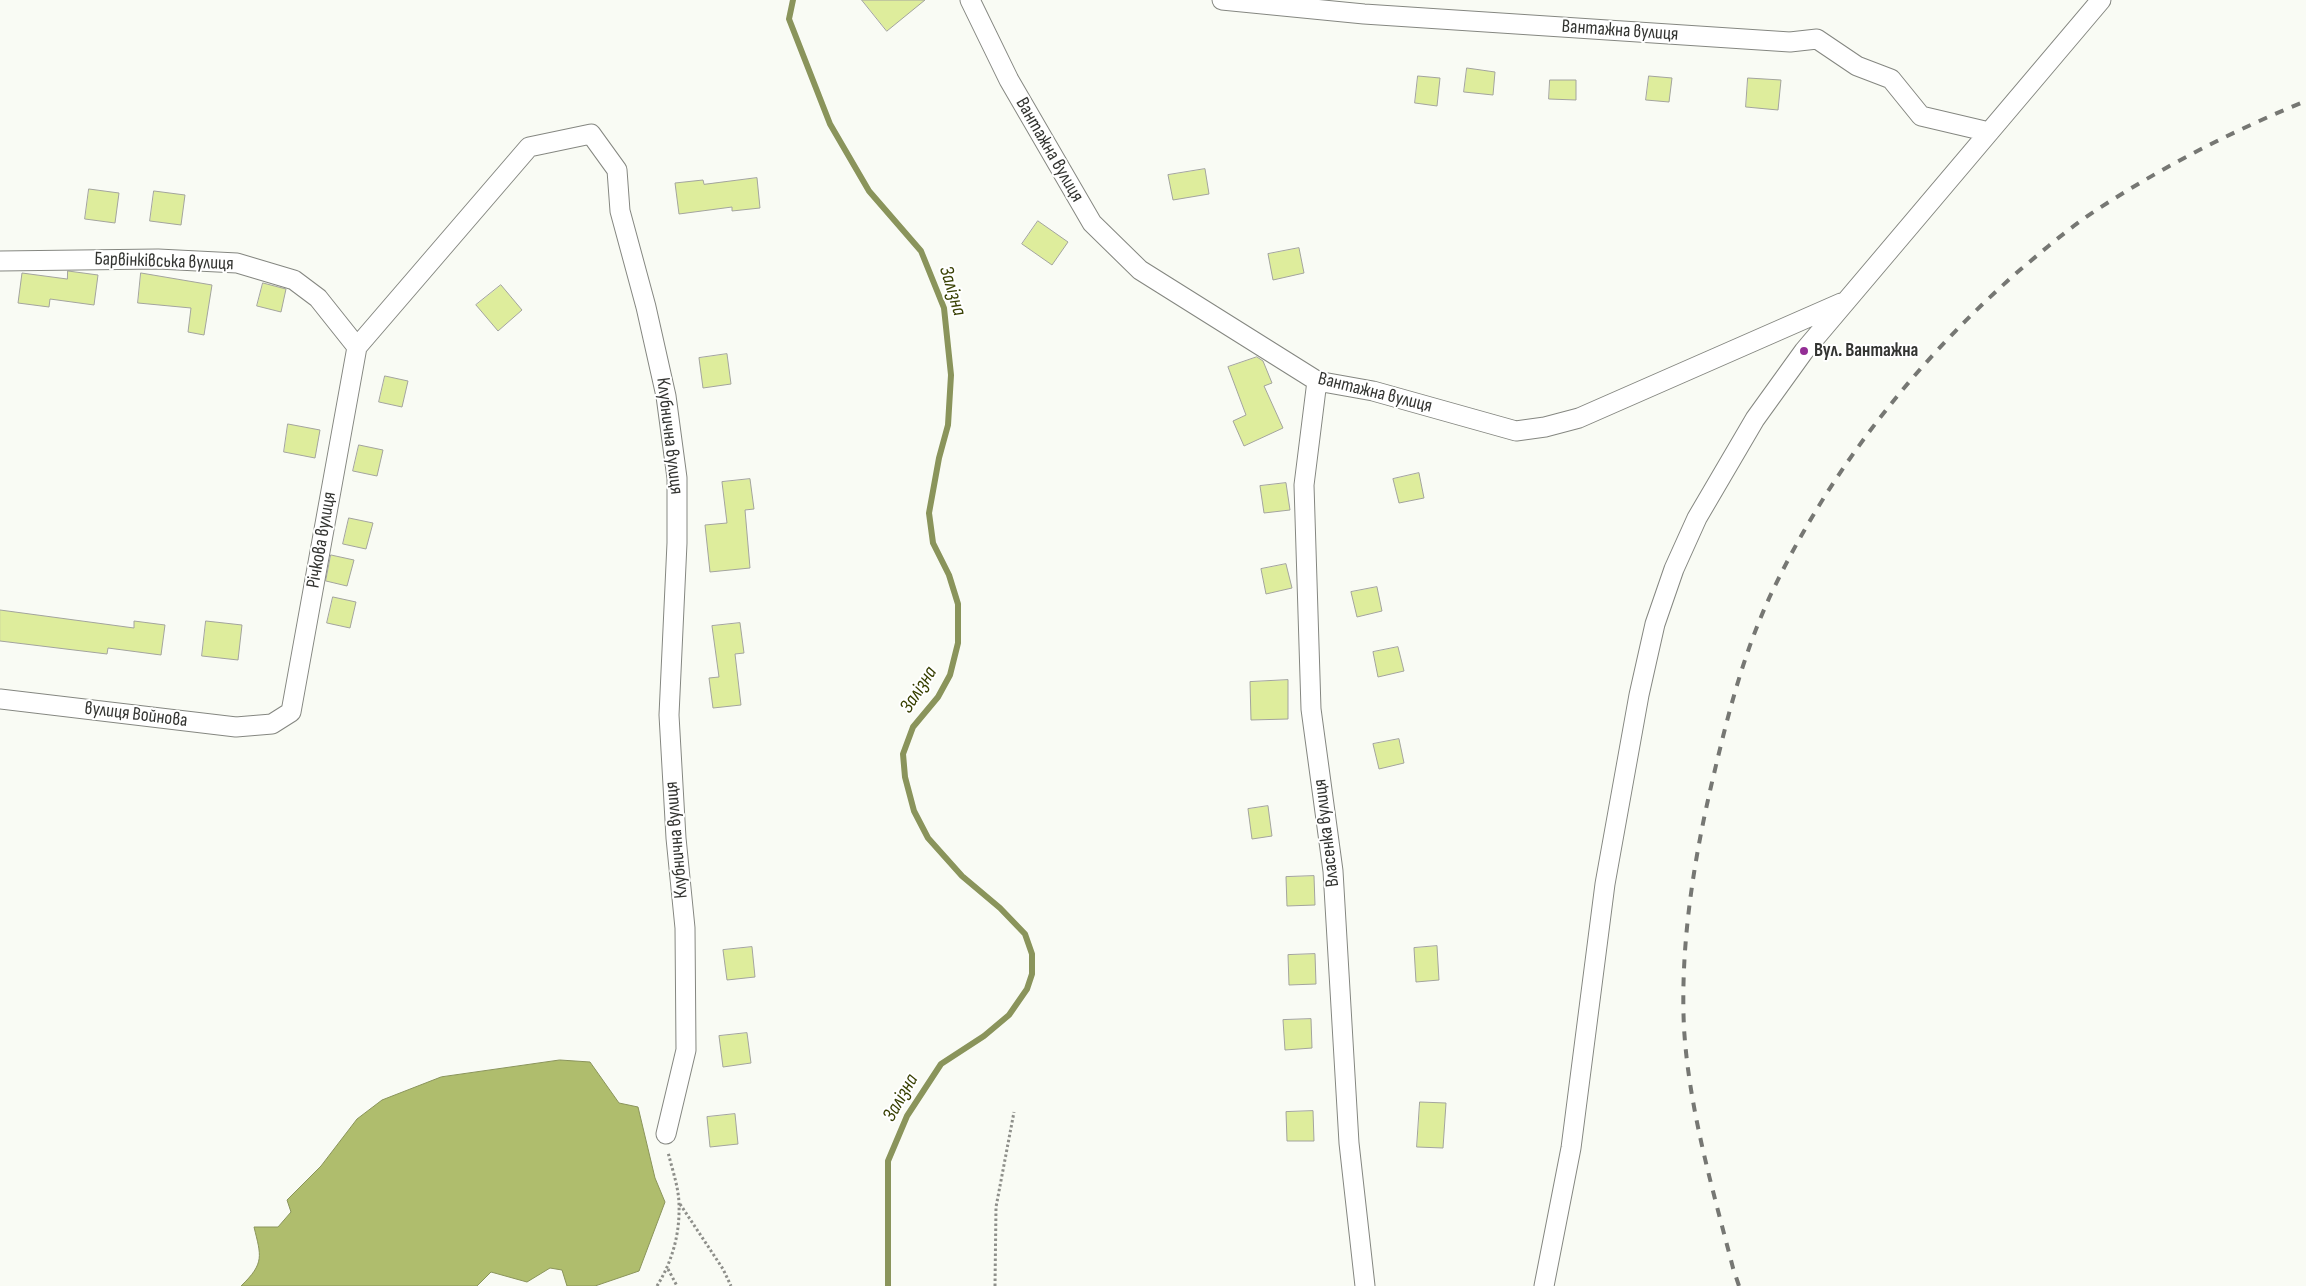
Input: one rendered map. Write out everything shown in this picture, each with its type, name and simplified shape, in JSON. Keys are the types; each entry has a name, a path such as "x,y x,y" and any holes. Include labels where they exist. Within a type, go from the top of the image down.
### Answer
{"street":[{"name":"Вантажна вулиця","path":"970,0 1009,80 1092,223 1140,270 1317,381 1373,391 1516,430 1545,427 1579,418 1844,302"},
{"name":"Вантажна вулиця","path":"1222,0 1364,14 1790,42 1817,39 1857,66 1891,79 1921,116 1989,132"},
{"path":"1544,1286 1571,1148 1605,884 1655,624 1674,569 1697,518 1755,419 1804,351 2101,0"},
{"name":"Клубнична вулиця","path":"357,346 529,147 591,134 617,170 620,211 646,307 666,396 677,478 677,543 669,715 676,838 685,928 686,1050 666,1134"},
{"name":"Барвінківська вулиця","path":"0,260 158,259 236,263 294,280 318,298 357,346"},
{"name":"Річкова вулиця","path":"272,724 290,712 357,346"},
{"name":"Власенка вулиця","path":"1317,381 1304,485 1311,709 1333,871 1349,1143 1365,1286"},
{"name":"вулиця Войнова","path":"0,699 236,726 272,724"}],"path":[{"path":"995,1286 996,1208 1014,1112"},
{"path":"657,1286 668,1269 677,1234 680,1204 666,1134"},
{"path":"680,1204 723,1268 731,1286"},
{"path":"668,1269 677,1286"}],"shaded area":[{"path":"560,1060 590,1062 619,1103 638,1107 655,1178 665,1202 639,1271 595,1286 567,1286 562,1270 550,1268 527,1282 491,1272 477,1286 241,1286 258,1265 259,1252 254,1227 278,1227 291,1212 287,1200 321,1166 357,1119 382,1100 441,1077"}],"building":[{"path":"862,0 925,0 887,31"},
{"path":"1467,68 1495,72 1493,95 1464,92"},
{"path":"1418,76 1440,78 1437,106 1415,103"},
{"path":"1649,76 1672,78 1669,102 1646,100"},
{"path":"1748,78 1781,80 1778,110 1746,107"},
{"path":"1550,80 1576,80 1576,100 1549,99"},
{"path":"1205,169 1209,194 1173,200 1168,175"},
{"path":"757,178 760,208 732,211 732,207 679,214 675,183 703,180 704,184"},
{"path":"89,189 119,193 115,223 85,219"},
{"path":"154,191 185,195 181,225 150,221"},
{"path":"1038,221 1068,242 1052,265 1022,244"},
{"path":"1299,248 1304,273 1273,280 1268,254"},
{"path":"68,271 98,275 94,305 50,299 49,307 18,303 22,273 67,279"},
{"path":"141,273 212,285 204,335 188,332 191,308 138,303"},
{"path":"263,283 286,289 281,312 257,306"},
{"path":"501,285 522,310 498,331 476,305"},
{"path":"727,354 731,384 703,388 699,358"},
{"path":"1257,357 1263,361 1272,383 1264,386 1283,428 1244,446 1233,421 1246,415 1228,367"},
{"path":"385,376 408,381 402,407 379,402"},
{"path":"288,424 320,430 315,458 284,452"},
{"path":"359,445 383,450 377,476 353,471"},
{"path":"1419,473 1424,498 1399,503 1393,479"},
{"path":"750,479 754,509 745,510 750,568 710,572 705,525 727,523 722,482"},
{"path":"1286,483 1290,510 1264,513 1260,486"},
{"path":"349,518 373,523 366,549 343,544"},
{"path":"331,555 354,560 347,586 326,581"},
{"path":"1286,564 1292,588 1266,594 1261,569"},
{"path":"1377,587 1382,611 1357,617 1351,592"},
{"path":"333,597 356,602 350,628 327,623"},
{"path":"0,610 134,628 134,621 165,625 161,655 108,648 107,654 0,641"},
{"path":"206,621 242,625 238,660 202,656"},
{"path":"740,623 744,653 735,654 741,705 713,708 709,678 719,677 712,626"},
{"path":"1398,647 1404,671 1378,677 1373,652"},
{"path":"1288,680 1288,719 1251,720 1250,682"},
{"path":"1399,739 1404,763 1379,769 1373,744"},
{"path":"1268,806 1272,836 1252,839 1248,809"},
{"path":"1314,876 1315,905 1287,906 1286,877"},
{"path":"1437,946 1439,980 1416,982 1414,948"},
{"path":"752,947 755,977 727,980 723,950"},
{"path":"1315,954 1316,984 1289,985 1288,955"},
{"path":"1311,1019 1312,1048 1285,1050 1283,1020"},
{"path":"747,1033 751,1063 723,1067 719,1036"},
{"path":"1420,1102 1446,1103 1443,1148 1417,1147"},
{"path":"1313,1111 1314,1141 1287,1141 1286,1112"},
{"path":"735,1114 738,1144 710,1147 707,1117"}],"waterway":[{"name":"Залізна","path":"793,0 789,19 830,124 869,191 921,251 944,308 951,375 948,425 939,458 929,513 933,543 949,575 958,604 958,643 950,675 938,697 913,727 903,754 905,777 914,811 928,838 962,876 1000,908 1025,934 1032,954 1032,974 1027,989 1009,1015 984,1036 941,1064 907,1116 888,1161 888,1286"}],"railway":[{"path":"1739,1286 1696,1119 1684,1028 1684,965 1694,870 1713,778 1745,660 1772,592 1795,546 1821,502 1880,418 1947,340 2021,269 2085,218 2146,179 2251,125 2306,101"}],"place":[{"name":"Вул. Вантажна","path":"1804,351"}]}
